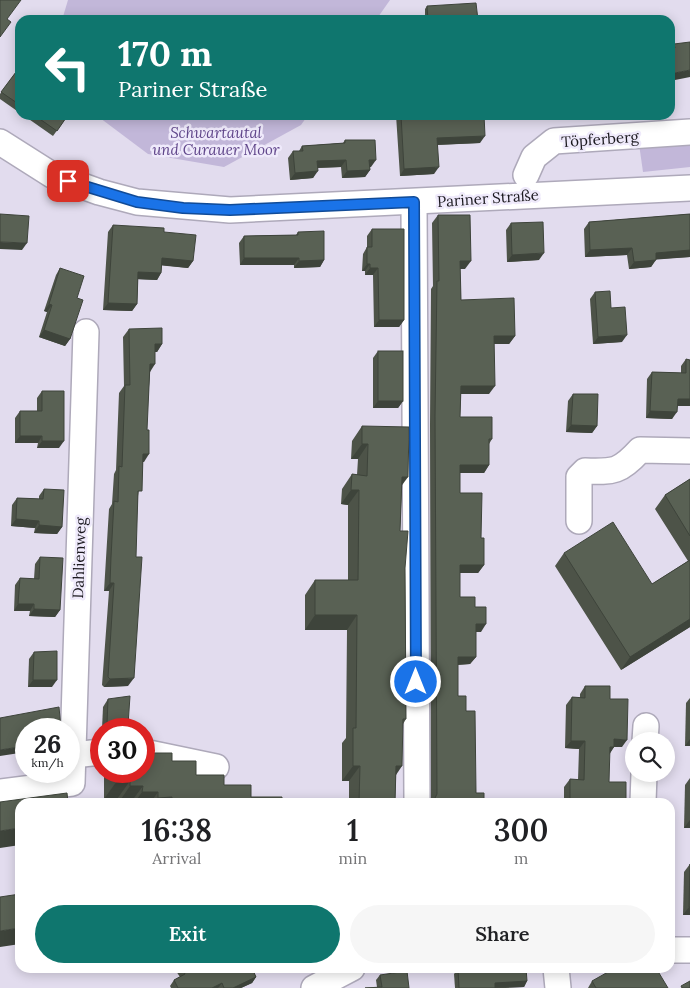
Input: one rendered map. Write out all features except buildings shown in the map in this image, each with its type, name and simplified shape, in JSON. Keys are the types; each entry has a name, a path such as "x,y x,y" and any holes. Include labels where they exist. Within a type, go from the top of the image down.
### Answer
{"street":[{"name":"Töpferberg","path":"526,175 534,157 554,141 690,132"},
{"name":"Pariner Straße","path":"0,142 52,175 99,192 137,202 230,210 690,188"},
{"path":"414,202 417,798"},
{"name":"Dahlienweg","path":"73,718 86,332"},
{"path":"579,521 579,477 585,471 606,471 625,467 640,450 690,451"},
{"path":"155,754 216,767"},
{"path":"643,798 644,782"},
{"name":"Dahlienweg","path":"0,792 72,783"},
{"path":"675,950 690,950"},
{"path":"314,988 342,973"},
{"path":"556,973 558,988"}],"green space":[{"path":"68,0 390,0 380,15 64,15"},
{"name":"Schwartautal und Curauer Moor","path":"103,120 304,120 301,125 224,167 148,154"},
{"path":"690,138 690,167 643,172 639,144"}],"route":[{"path":"68,181 137,202 183,208 230,210 414,202 416,682"}]}
